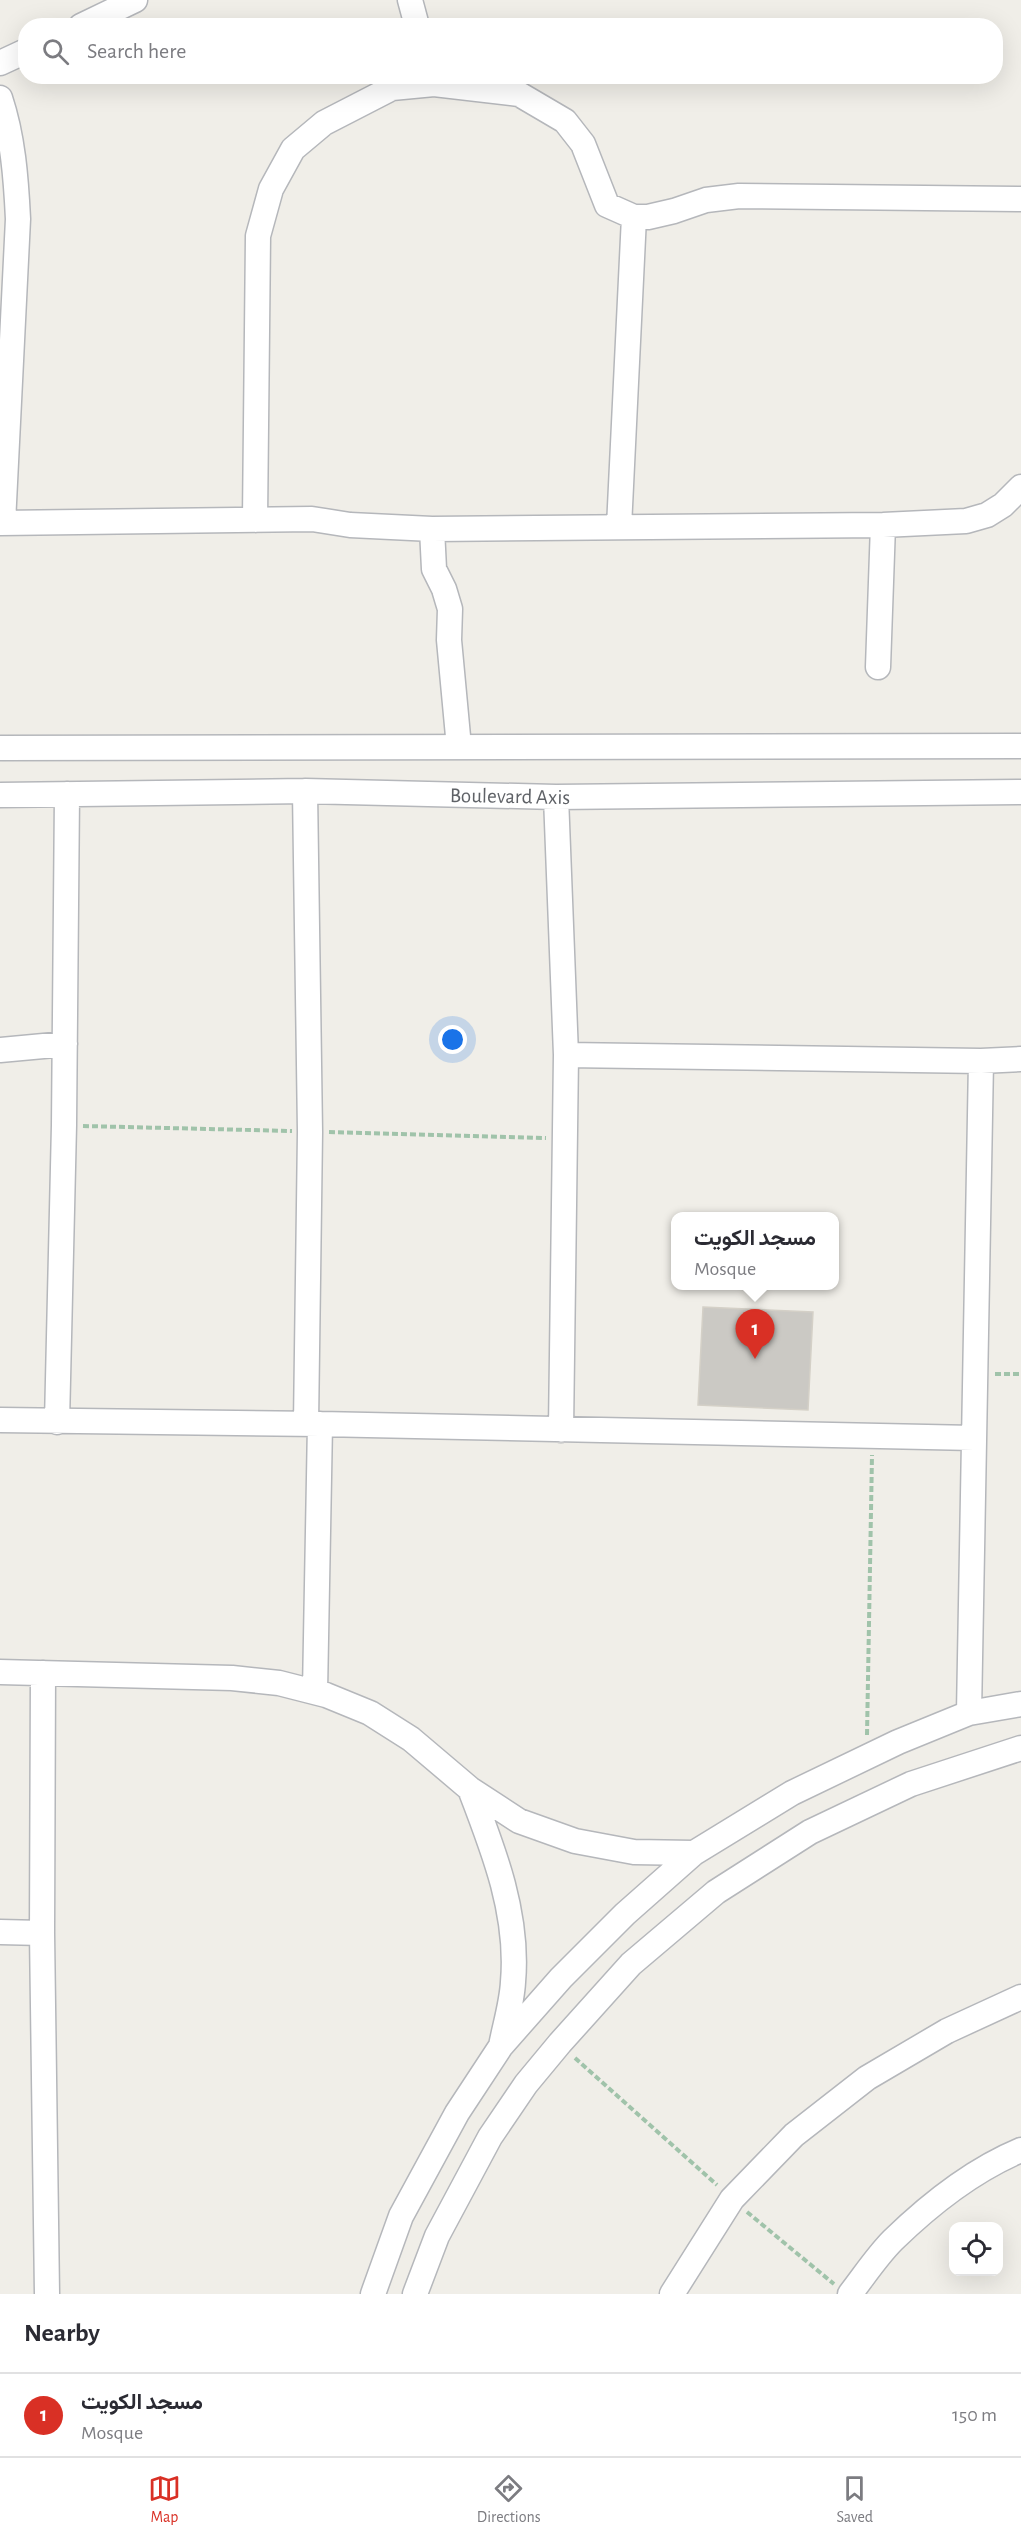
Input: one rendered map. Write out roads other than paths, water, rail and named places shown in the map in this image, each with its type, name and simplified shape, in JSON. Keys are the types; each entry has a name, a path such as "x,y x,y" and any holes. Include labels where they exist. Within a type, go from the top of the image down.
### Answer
{"street":[{"path":"98,18 135,0"},
{"path":"410,0 415,18"},
{"path":"0,63 18,55"},
{"path":"255,520 258,236 271,189 293,149 324,123 392,88 412,84"},
{"path":"458,84 519,94 565,121 583,144 607,205 634,217 661,215 706,200 739,196 1021,200"},
{"path":"0,98 7,120 15,169 18,219 1,523 312,519 350,525 432,529 883,525 966,521 995,510 1021,487"},
{"path":"619,527 634,217"},
{"path":"878,667 883,525"},
{"path":"432,529 434,569 450,609 448,640 459,747"},
{"path":"0,748 1021,746"},
{"path":"305,791 315,1692"},
{"name":"Boulevard Axis","path":"0,795 305,791 556,797 1021,792"},
{"path":"57,1422 68,794"},
{"path":"556,797 566,1055 561,1430"},
{"path":"0,1050 65,1044"},
{"path":"566,1055 981,1061 1021,1059"},
{"path":"969,1713 981,1061"},
{"path":"0,1420 974,1438"},
{"path":"0,1672 232,1678 279,1683 315,1692 370,1713 411,1739 470,1789 519,1821 575,1841 634,1852 694,1853"},
{"path":"43,1672 42,1933 47,2294"},
{"path":"373,2294 401,2216 457,2113 501,2046 561,1977 625,1914 694,1853 792,1793 867,1757 969,1713 1021,1704"},
{"path":"415,2294 437,2236 490,2138 526,2084 631,1964 716,1892 810,1832 911,1784 1021,1748"},
{"path":"470,1789 495,1852 511,1916 513,1982 501,2046"},
{"path":"0,1932 42,1933"},
{"path":"672,2294 732,2199 794,2135 867,2078 947,2031 1021,1997"},
{"path":"843,2290 944,2194 1004,2157 1021,2150"}],"place":[{"name":"مسجد الكويت","path":"755,1359"}]}
